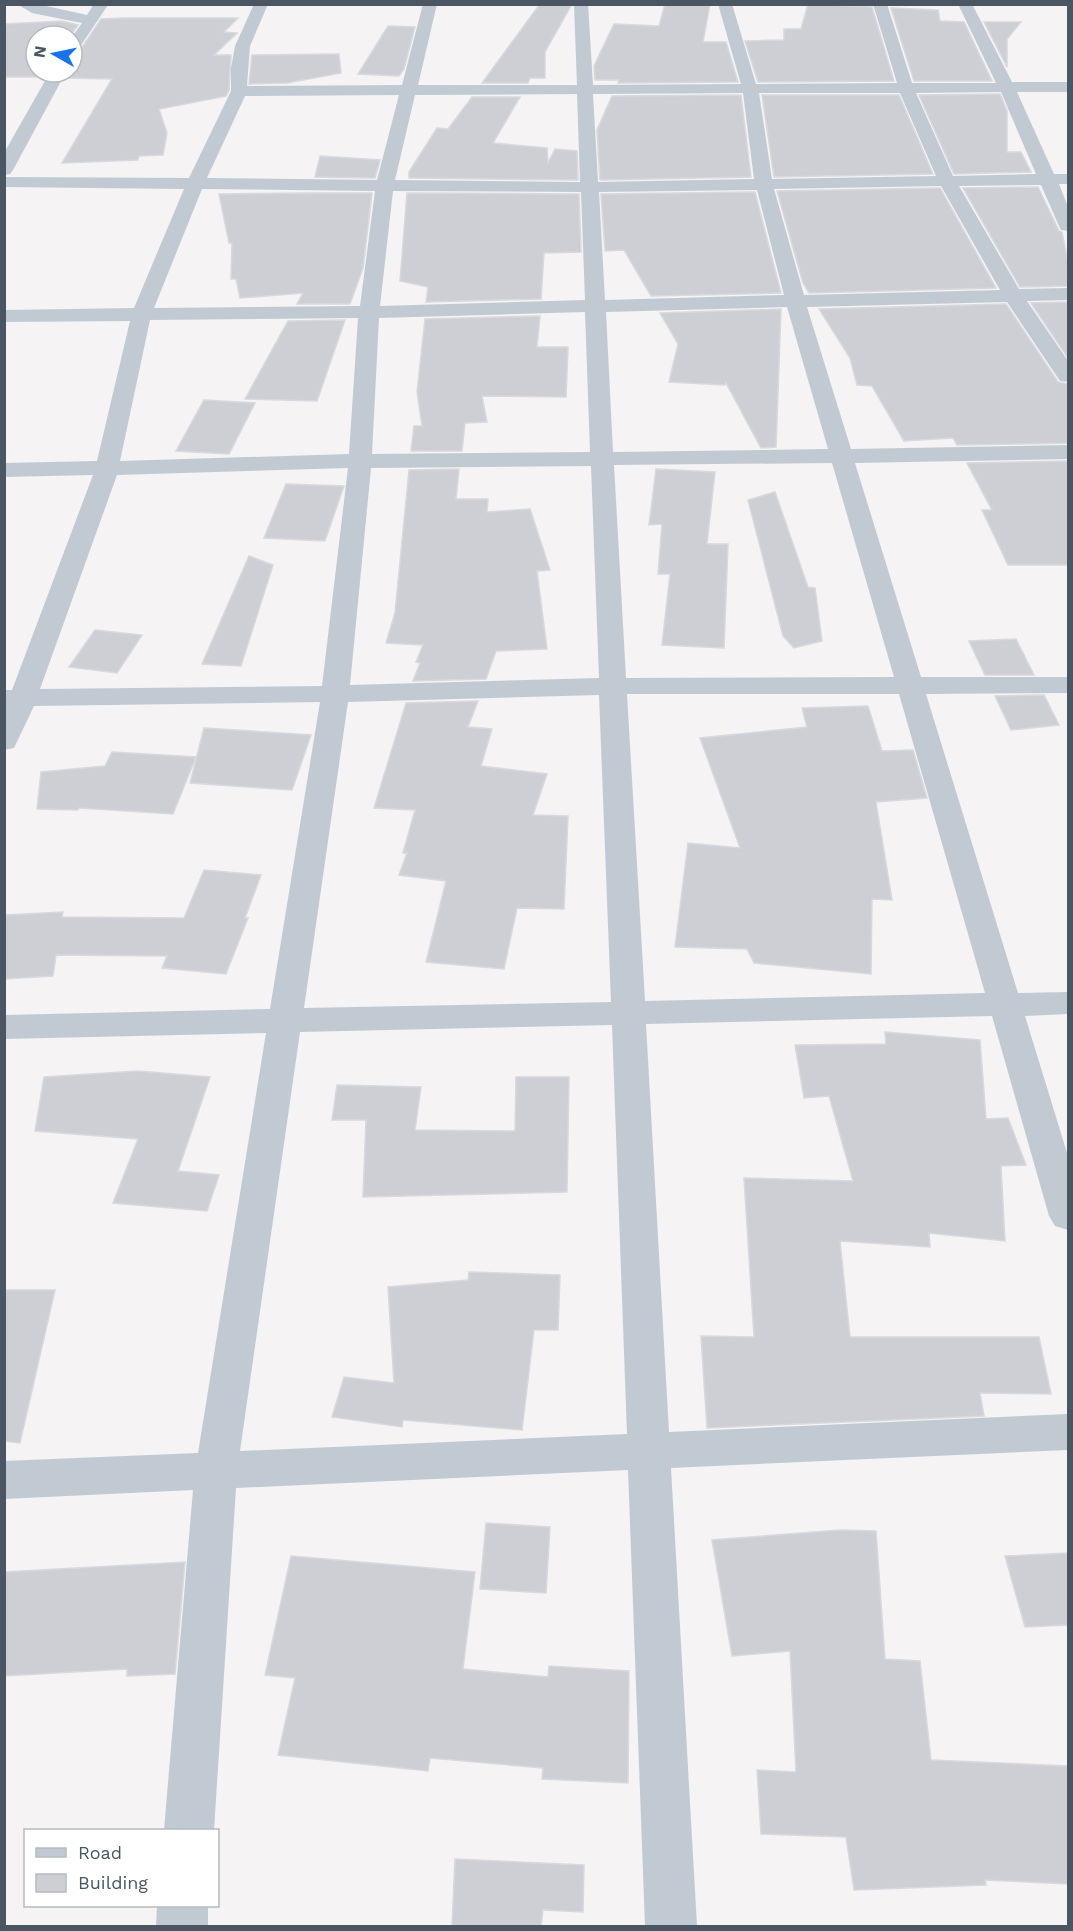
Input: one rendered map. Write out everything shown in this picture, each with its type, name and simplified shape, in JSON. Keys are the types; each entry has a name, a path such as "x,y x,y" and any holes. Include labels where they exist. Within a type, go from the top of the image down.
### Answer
{"street":[{"path":"24,4 37,10 91,20"},
{"path":"84,30 101,4"},
{"path":"4,742 14,698 107,469 141,316 196,182 239,91 237,76 249,23 261,4"},
{"path":"189,1829 216,1471 335,694 360,460 369,312 385,186 430,4"},
{"path":"581,4 671,1926"},
{"path":"725,4 750,89 764,184 796,302 1068,1216"},
{"path":"880,4 906,88 947,181 1012,296 1068,376"},
{"path":"965,4 1007,88 1068,226"},
{"path":"4,170 51,84"},
{"path":"239,91 1068,87"},
{"path":"4,182 590,187 1068,179"},
{"path":"4,316 369,312 1068,294"},
{"path":"4,470 107,469 360,460 843,458 1068,452"},
{"path":"14,698 335,694 613,686 1068,685"},
{"path":"4,1027 1068,1003"},
{"path":"4,1480 649,1453 1068,1432"},
{"path":"182,1926 183,1907"}],"building":[{"path":"540,4 572,4 545,52 545,78 530,78 528,83 482,83"},
{"path":"665,4 710,4 703,42 726,42 738,82 618,83 619,80 595,80 594,66 614,24 659,26"},
{"path":"808,4 872,7 894,81 758,82 745,41 784,40 784,29 801,29"},
{"path":"891,8 938,10 940,21 964,22 992,81 914,81"},
{"path":"238,18 224,32 237,33 214,55 231,55 229,90 226,96 159,109 167,133 163,155 139,156 138,160 62,163 112,79 84,78 84,44 101,19"},
{"path":"62,21 74,24 24,24 24,77 4,77 4,24"},
{"path":"984,22 1021,22 1007,39 1007,67"},
{"path":"388,26 415,27 404,69 399,76 358,74"},
{"path":"339,54 341,73 287,83 249,84 252,55"},
{"path":"1000,94 1007,111 1007,152 1021,152 1031,172 954,174 919,95"},
{"path":"741,95 751,177 600,180 597,130 612,96"},
{"path":"762,95 899,95 933,174 774,177"},
{"path":"472,97 520,97 493,143 547,148 548,163 555,149 577,151 578,180 409,178 409,172 437,128 448,129"},
{"path":"320,156 380,160 375,178 315,177"},
{"path":"1038,187 1059,231 1062,232 1068,262 1068,286 1020,287 963,188"},
{"path":"940,188 996,288 809,293 803,283 777,191"},
{"path":"755,192 781,293 651,296 624,250 605,251 601,194"},
{"path":"372,193 363,268 350,304 297,304 303,293 240,298 236,279 231,279 232,243 229,243 219,194"},
{"path":"407,193 579,194 581,252 544,253 541,299 426,302 428,287 400,281"},
{"path":"1068,302 1068,358 1031,303"},
{"path":"1006,304 1058,382 1068,384 1068,443 957,445 953,438 904,441 872,386 857,385 850,358 819,309"},
{"path":"781,309 776,447 761,448 726,383 725,385 669,382 678,344 660,313"},
{"path":"540,316 537,347 568,347 566,397 482,396 487,422 465,423 462,451 411,451 414,426 422,426 417,392 425,319"},
{"path":"345,320 317,401 245,399 288,321"},
{"path":"204,400 255,403 229,454 176,451"},
{"path":"1068,461 1068,565 1008,565 982,510 992,510 967,463"},
{"path":"459,469 456,499 488,499 487,512 530,509 550,570 537,571 547,649 496,651 486,679 413,681 420,663 416,662 423,645 386,643 395,613 409,470"},
{"path":"656,469 715,472 707,544 728,544 724,648 662,645 670,574 658,574 662,524 649,525"},
{"path":"286,484 344,486 325,541 264,538"},
{"path":"775,492 808,587 815,588 822,641 794,648 783,636 748,500"},
{"path":"249,556 273,565 241,666 202,664"},
{"path":"95,630 142,635 117,673 69,667"},
{"path":"1016,639 1034,675 985,675 969,641"},
{"path":"1044,695 1059,725 1011,730 995,696"},
{"path":"478,701 468,727 492,729 481,766 547,774 533,815 568,816 564,909 517,908 504,969 426,962 446,881 399,875 407,853 403,853 415,810 374,808 406,703"},
{"path":"868,706 882,751 913,750 927,798 876,802 892,900 872,899 871,974 754,963 747,949 675,947 688,843 740,848 700,738 807,727 802,708"},
{"path":"204,728 311,735 292,790 190,783"},
{"path":"112,752 196,757 173,814 79,808 78,810 37,809 41,772 105,766"},
{"path":"204,870 261,875 245,918 248,918 226,974 162,968 167,956 56,955 53,976 4,979 4,915 63,912 62,917 184,918"},
{"path":"885,1032 980,1040 986,1119 1008,1118 1026,1165 1001,1166 1005,1241 929,1233 930,1247 840,1241 850,1337 1039,1337 1051,1394 980,1393 984,1416 707,1428 701,1336 754,1337 744,1178 853,1181 829,1096 804,1098 795,1045 886,1044"},
{"path":"138,1071 210,1077 178,1171 219,1175 207,1211 113,1203 138,1139 35,1131 44,1077"},
{"path":"516,1077 569,1077 567,1192 363,1197 366,1120 332,1120 337,1085 421,1087 415,1130 515,1131"},
{"path":"469,1272 560,1275 558,1330 534,1330 522,1430 403,1420 402,1427 332,1417 344,1377 394,1383 388,1287 468,1280"},
{"path":"4,1290 55,1290 20,1443 4,1441"},
{"path":"486,1523 550,1527 546,1593 480,1589"},
{"path":"840,1530 876,1531 885,1659 920,1661 931,1760 1068,1766 1068,1884 985,1880 986,1885 854,1890 846,1837 761,1834 757,1770 796,1772 790,1651 732,1656 712,1540"},
{"path":"1068,1553 1068,1625 1025,1627 1005,1556"},
{"path":"291,1556 475,1572 463,1669 548,1677 549,1666 629,1671 628,1783 542,1779 543,1768 430,1758 428,1771 278,1755 295,1678 265,1675"},
{"path":"185,1562 175,1674 127,1676 127,1669 4,1676 4,1572"},
{"path":"455,1859 584,1865 583,1912 543,1910 541,1926 452,1926"}]}
